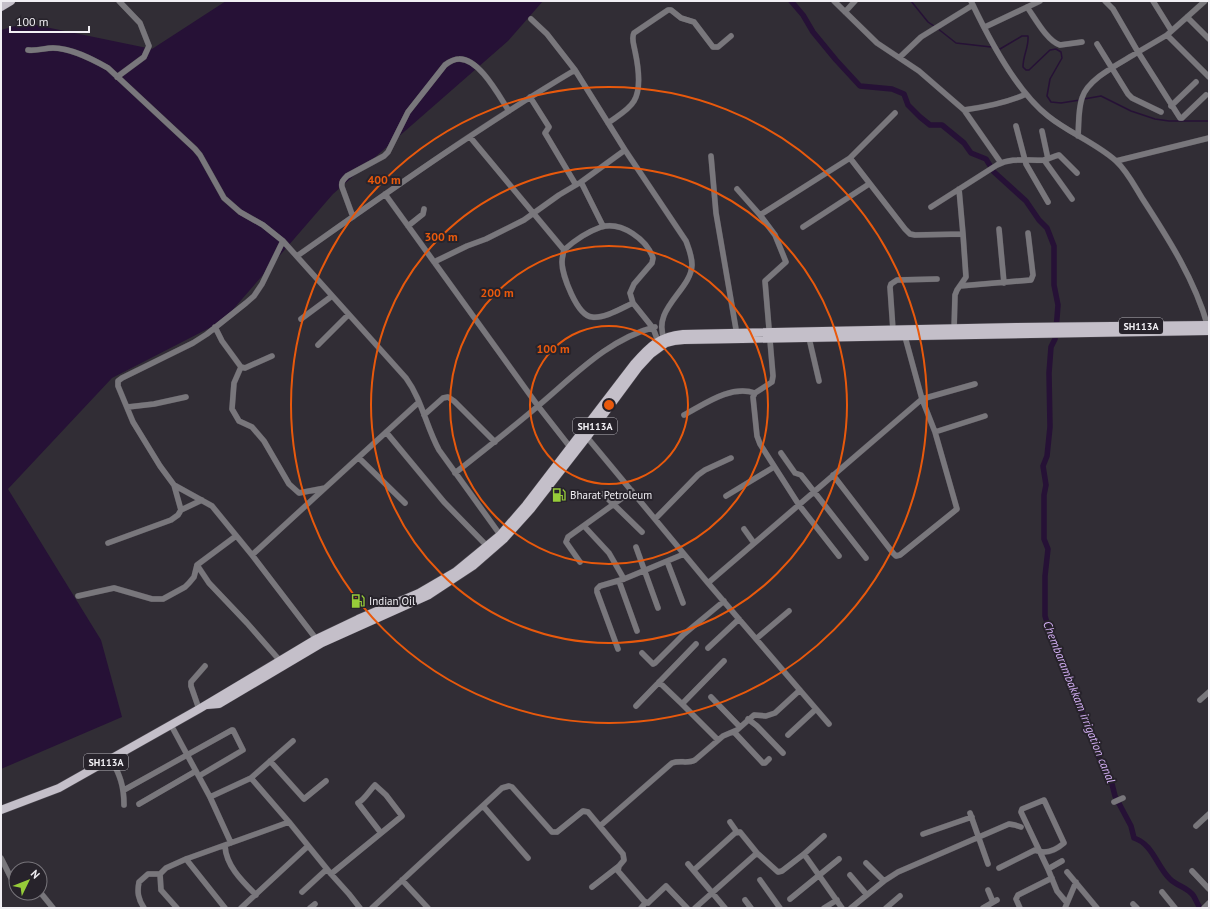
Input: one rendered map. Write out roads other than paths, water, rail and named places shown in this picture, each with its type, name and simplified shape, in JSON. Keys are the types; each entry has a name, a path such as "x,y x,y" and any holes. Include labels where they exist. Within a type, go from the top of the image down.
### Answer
{"main road":[{"path":"1,6 10,1"},
{"name":"SH113A","path":"769,335 809,338 904,333 1208,328"},
{"name":"SH113A","path":"318,641 429,596 464,572 531,509 634,364 647,349 678,334 737,336 893,330 904,333"},
{"name":"SH113A","path":"1,810 59,788 358,619 419,593 455,572 487,546 502,537 570,447 584,434"}],"street":[{"path":"117,77 144,57 149,46 140,23 119,1"},
{"path":"834,1 877,43 919,71 964,110 996,166"},
{"path":"844,12 855,1"},
{"path":"985,27 1040,1"},
{"path":"1106,1 1113,9 1177,116 1182,118 1206,95"},
{"path":"1153,1 1169,32 1209,77"},
{"path":"1078,136 1081,99 1092,83 1112,68 1169,32 1205,1"},
{"path":"900,57 922,38 972,3 1006,65 1037,107 1049,117 1116,161 1124,168 1179,259 1193,288 1208,328"},
{"path":"1027,7 1048,36 1056,44 1060,45 1082,42"},
{"path":"608,123 631,105 636,97 639,81 638,63 632,37 634,32 665,11 671,10 681,18 694,22 713,48 718,47 731,36"},
{"path":"1187,17 1209,39"},
{"path":"531,19 548,34 575,70 625,150 686,241 691,254 692,266 690,275 667,310 661,326 662,342"},
{"path":"1097,44 1128,94 1132,98 1161,112"},
{"path":"28,50 37,51 53,48 81,54 108,68 195,149 200,155 224,198 240,212 263,225 283,241 406,378 413,388 432,437 439,450 502,537"},
{"path":"353,217 342,187 344,179 384,156 388,152 408,112 445,65 451,60 458,58 474,65 483,74 510,111"},
{"path":"297,256 385,194 470,137 530,97 575,70"},
{"path":"1171,106 1196,82"},
{"path":"964,110 1002,103 1026,94"},
{"path":"530,97 549,127 545,133 578,183 603,226"},
{"path":"760,215 850,158 895,112"},
{"path":"1016,126 1025,159 1048,202"},
{"path":"1042,131 1046,159 1072,199"},
{"path":"470,137 532,214 564,250"},
{"path":"1116,161 1209,138"},
{"path":"434,262 497,234 524,220 625,150"},
{"path":"931,207 996,166 1019,159 1046,159 1059,155 1077,172"},
{"path":"710,156 716,212 737,336"},
{"path":"850,158 910,234 963,234"},
{"path":"803,227 869,184"},
{"path":"737,189 760,215 774,235 786,262 765,281 773,376 772,382 755,393 753,398 760,444 799,505 838,556"},
{"path":"954,332 956,294 966,277 959,189"},
{"path":"385,194 538,406 570,447"},
{"path":"408,226 423,214 424,209"},
{"path":"633,302 619,310 598,317 592,318 583,313 569,289 564,276 562,262 564,250 579,238 603,226 619,228 630,232 643,242 652,253 652,263 634,284 630,294 633,302 662,342"},
{"path":"999,229 1004,283"},
{"path":"960,286 1028,281 1033,278 1028,233"},
{"path":"181,510 174,485 160,466 133,422 118,386 118,381 193,343 246,303 260,288 283,241"},
{"path":"893,330 890,287 892,284 897,280 937,279"},
{"path":"301,319 332,296"},
{"path":"318,345 348,315"},
{"path":"455,473 495,442 600,353 625,339 661,326"},
{"path":"215,327 222,341 241,366 245,368 272,356"},
{"path":"833,475 892,553 896,556 900,555 957,509 935,432 922,399 904,333"},
{"path":"809,338 819,381"},
{"path":"241,366 234,384 232,410 239,421 252,427 264,441 289,484 299,493 325,488"},
{"path":"708,583 922,399 975,384"},
{"path":"684,415 718,397 741,390 755,393"},
{"path":"128,407 154,404 186,397"},
{"path":"424,415 443,398 448,397 495,442"},
{"path":"252,555 419,402"},
{"path":"935,432 985,416"},
{"path":"386,432 444,502 487,546"},
{"path":"584,434 708,583 829,724"},
{"path":"781,453 794,473 801,475 866,558"},
{"path":"358,458 405,503"},
{"path":"655,519 698,475 705,470 731,458"},
{"path":"726,496 774,467"},
{"path":"174,485 212,506 252,555 318,641"},
{"path":"580,562 566,542 568,537 632,490"},
{"path":"603,494 642,532"},
{"path":"108,543 171,520 178,515 181,510 202,500"},
{"path":"584,526 608,553 622,580 637,631"},
{"path":"744,529 754,543"},
{"path":"78,596 114,588 152,599 163,599 185,587 194,577 197,565 236,536"},
{"path":"636,547 658,608"},
{"path":"618,649 596,592 597,589 600,586 622,580 684,554"},
{"path":"667,561 683,603"},
{"path":"197,565 209,583 247,623 281,663"},
{"path":"642,652 654,664 683,635 724,601"},
{"path":"756,639 789,611"},
{"path":"708,648 739,619"},
{"path":"636,706 696,644"},
{"path":"682,704 724,661"},
{"path":"199,710 191,682 205,666"},
{"path":"659,682 718,740"},
{"path":"600,826 672,763 677,761 691,762 695,760 718,740 726,734 734,732 754,715 766,716 775,713 800,690"},
{"path":"1200,700 1209,692"},
{"path":"711,697 740,727"},
{"path":"788,734 816,709"},
{"path":"748,719 758,726 784,753"},
{"path":"171,725 210,797 231,843"},
{"path":"124,790 232,730 234,731 243,750 139,804"},
{"path":"734,732 763,763 769,759"},
{"path":"210,797 251,778 293,742"},
{"path":"111,759 120,777 124,790 124,804"},
{"path":"270,761 304,799 326,781"},
{"path":"251,778 331,874 350,894 360,908"},
{"path":"331,874 402,816 386,795 377,785 375,785 366,794 364,800 358,803 381,833"},
{"path":"372,908 502,788 509,786 512,787 552,832 557,832 583,811 588,812 600,826 623,854 624,860 619,866 592,887"},
{"path":"1114,802 1123,798"},
{"path":"999,868 1035,850 1041,853 1044,853 1051,851 1064,843 1044,800 1022,809 1021,812 1041,853 1057,891 1066,906"},
{"path":"483,806 528,858"},
{"path":"1196,826 1209,814"},
{"path":"923,834 971,815 988,864"},
{"path":"144,908 139,901 139,882 148,874 160,874 166,868 186,859 289,822"},
{"path":"730,822 737,832 742,834 757,853 778,872 782,871 804,854 824,836"},
{"path":"852,908 884,881 898,872 1008,824 1021,827"},
{"path":"694,870 737,832"},
{"path":"225,846 229,861 240,879 256,895"},
{"path":"241,908 308,846"},
{"path":"695,908 757,853"},
{"path":"804,854 842,908"},
{"path":"1,858 8,872"},
{"path":"186,859 226,908"},
{"path":"790,899 820,876 838,859"},
{"path":"1048,869 1062,861"},
{"path":"866,863 884,881"},
{"path":"688,864 725,908"},
{"path":"619,866 619,873 646,902"},
{"path":"302,892 327,869"},
{"path":"1192,871 1209,889"},
{"path":"1067,872 1097,908"},
{"path":"160,874 162,890 177,908"},
{"path":"850,875 867,895"},
{"path":"1020,908 1016,900 1018,895 1052,878"},
{"path":"402,880 428,908"},
{"path":"760,880 780,908"},
{"path":"1066,906 1076,882"},
{"path":"641,908 646,902 650,901 666,886 687,908"},
{"path":"983,908 995,901 988,890"},
{"path":"1162,892 1175,908"},
{"path":"886,908 900,896"},
{"path":"745,900 751,908"},
{"path":"824,908 836,900"},
{"path":"1204,908 1209,903"},
{"path":"310,908 315,904"}],"waterway":[{"name":"Chembarambakkam irrigation canal","path":"791,1 803,15 813,32 860,86 892,89 904,94 908,105 930,125 942,125 964,143 971,153 986,159 994,172 1026,201 1039,220 1047,228 1054,246 1054,285 1058,305 1055,339 1051,347 1049,373 1050,427 1047,456 1043,466 1046,485 1044,495 1044,539 1048,549 1045,576 1045,616 1104,771 1111,780 1115,796 1131,826 1134,838 1146,845 1172,881 1192,894 1199,906"},
{"path":"911,1 928,22 934,26"},
{"path":"937,28 956,43 991,47"},
{"path":"1000,49 1022,36 1028,36 1028,44 1023,67 1026,70 1029,70 1050,50 1056,49 1061,52 1062,58 1050,79 1047,96 1051,102 1061,103 1080,100"},
{"path":"1084,99 1101,96 1131,111 1155,119 1169,121 1209,121"}],"place":[{"name":"Bharat Petroleum","path":"559,495"},
{"name":"Indian Oil","path":"358,601"}]}
